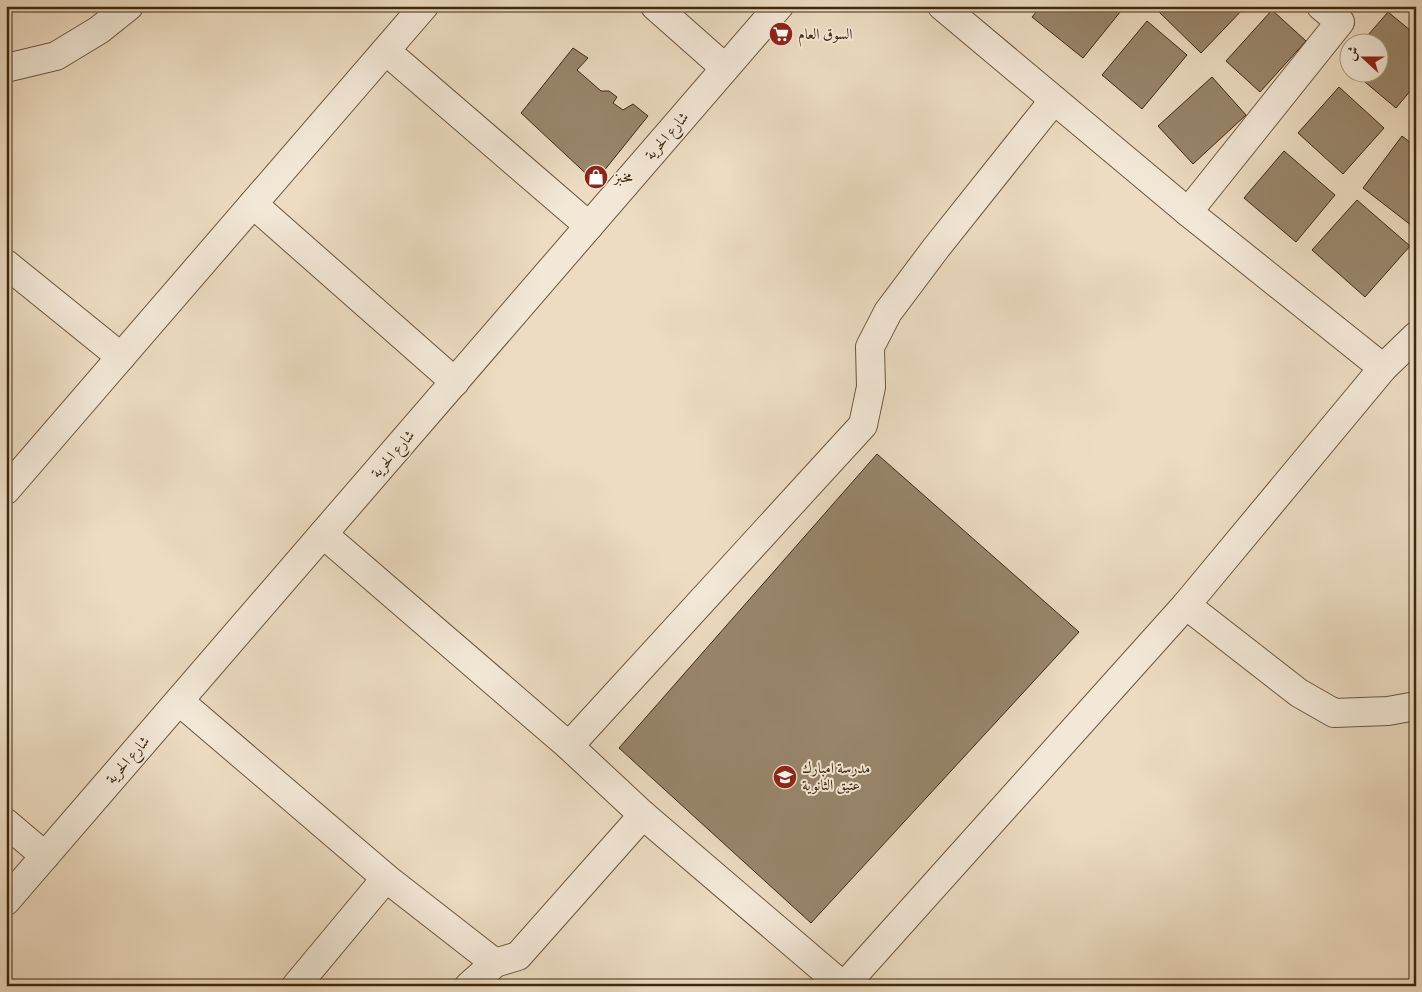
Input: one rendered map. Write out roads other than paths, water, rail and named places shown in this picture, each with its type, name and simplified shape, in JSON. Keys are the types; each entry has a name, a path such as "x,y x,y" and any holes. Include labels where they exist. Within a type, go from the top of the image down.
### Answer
{"street":[{"path":"6,68 56,56 99,30 129,6"},
{"path":"6,490 424,6"},
{"path":"655,6 725,68"},
{"name":"شارع الحرية","path":"6,901 779,6"},
{"path":"942,6 1188,212 1383,368"},
{"path":"1188,212 1338,11"},
{"path":"386,51 589,226"},
{"path":"569,746 863,425 871,387 870,347 888,312 936,248 1054,100"},
{"path":"253,204 455,382"},
{"path":"6,264 121,357"},
{"path":"323,534 569,746 643,815 843,986 1186,606 1383,368 1416,336"},
{"path":"1186,606 1299,692 1334,713 1388,711 1416,706"},
{"path":"179,701 386,878 495,963"},
{"path":"469,986 495,963 518,956 643,815"},
{"path":"6,823 45,856"},
{"path":"296,986 386,878"}],"place":[{"name":"السوق العام","path":"781,34"},
{"name":"مخبز","path":"596,177"},
{"name":"مدرسة امبارك عتيق الثانوية","path":"785,777"}]}
